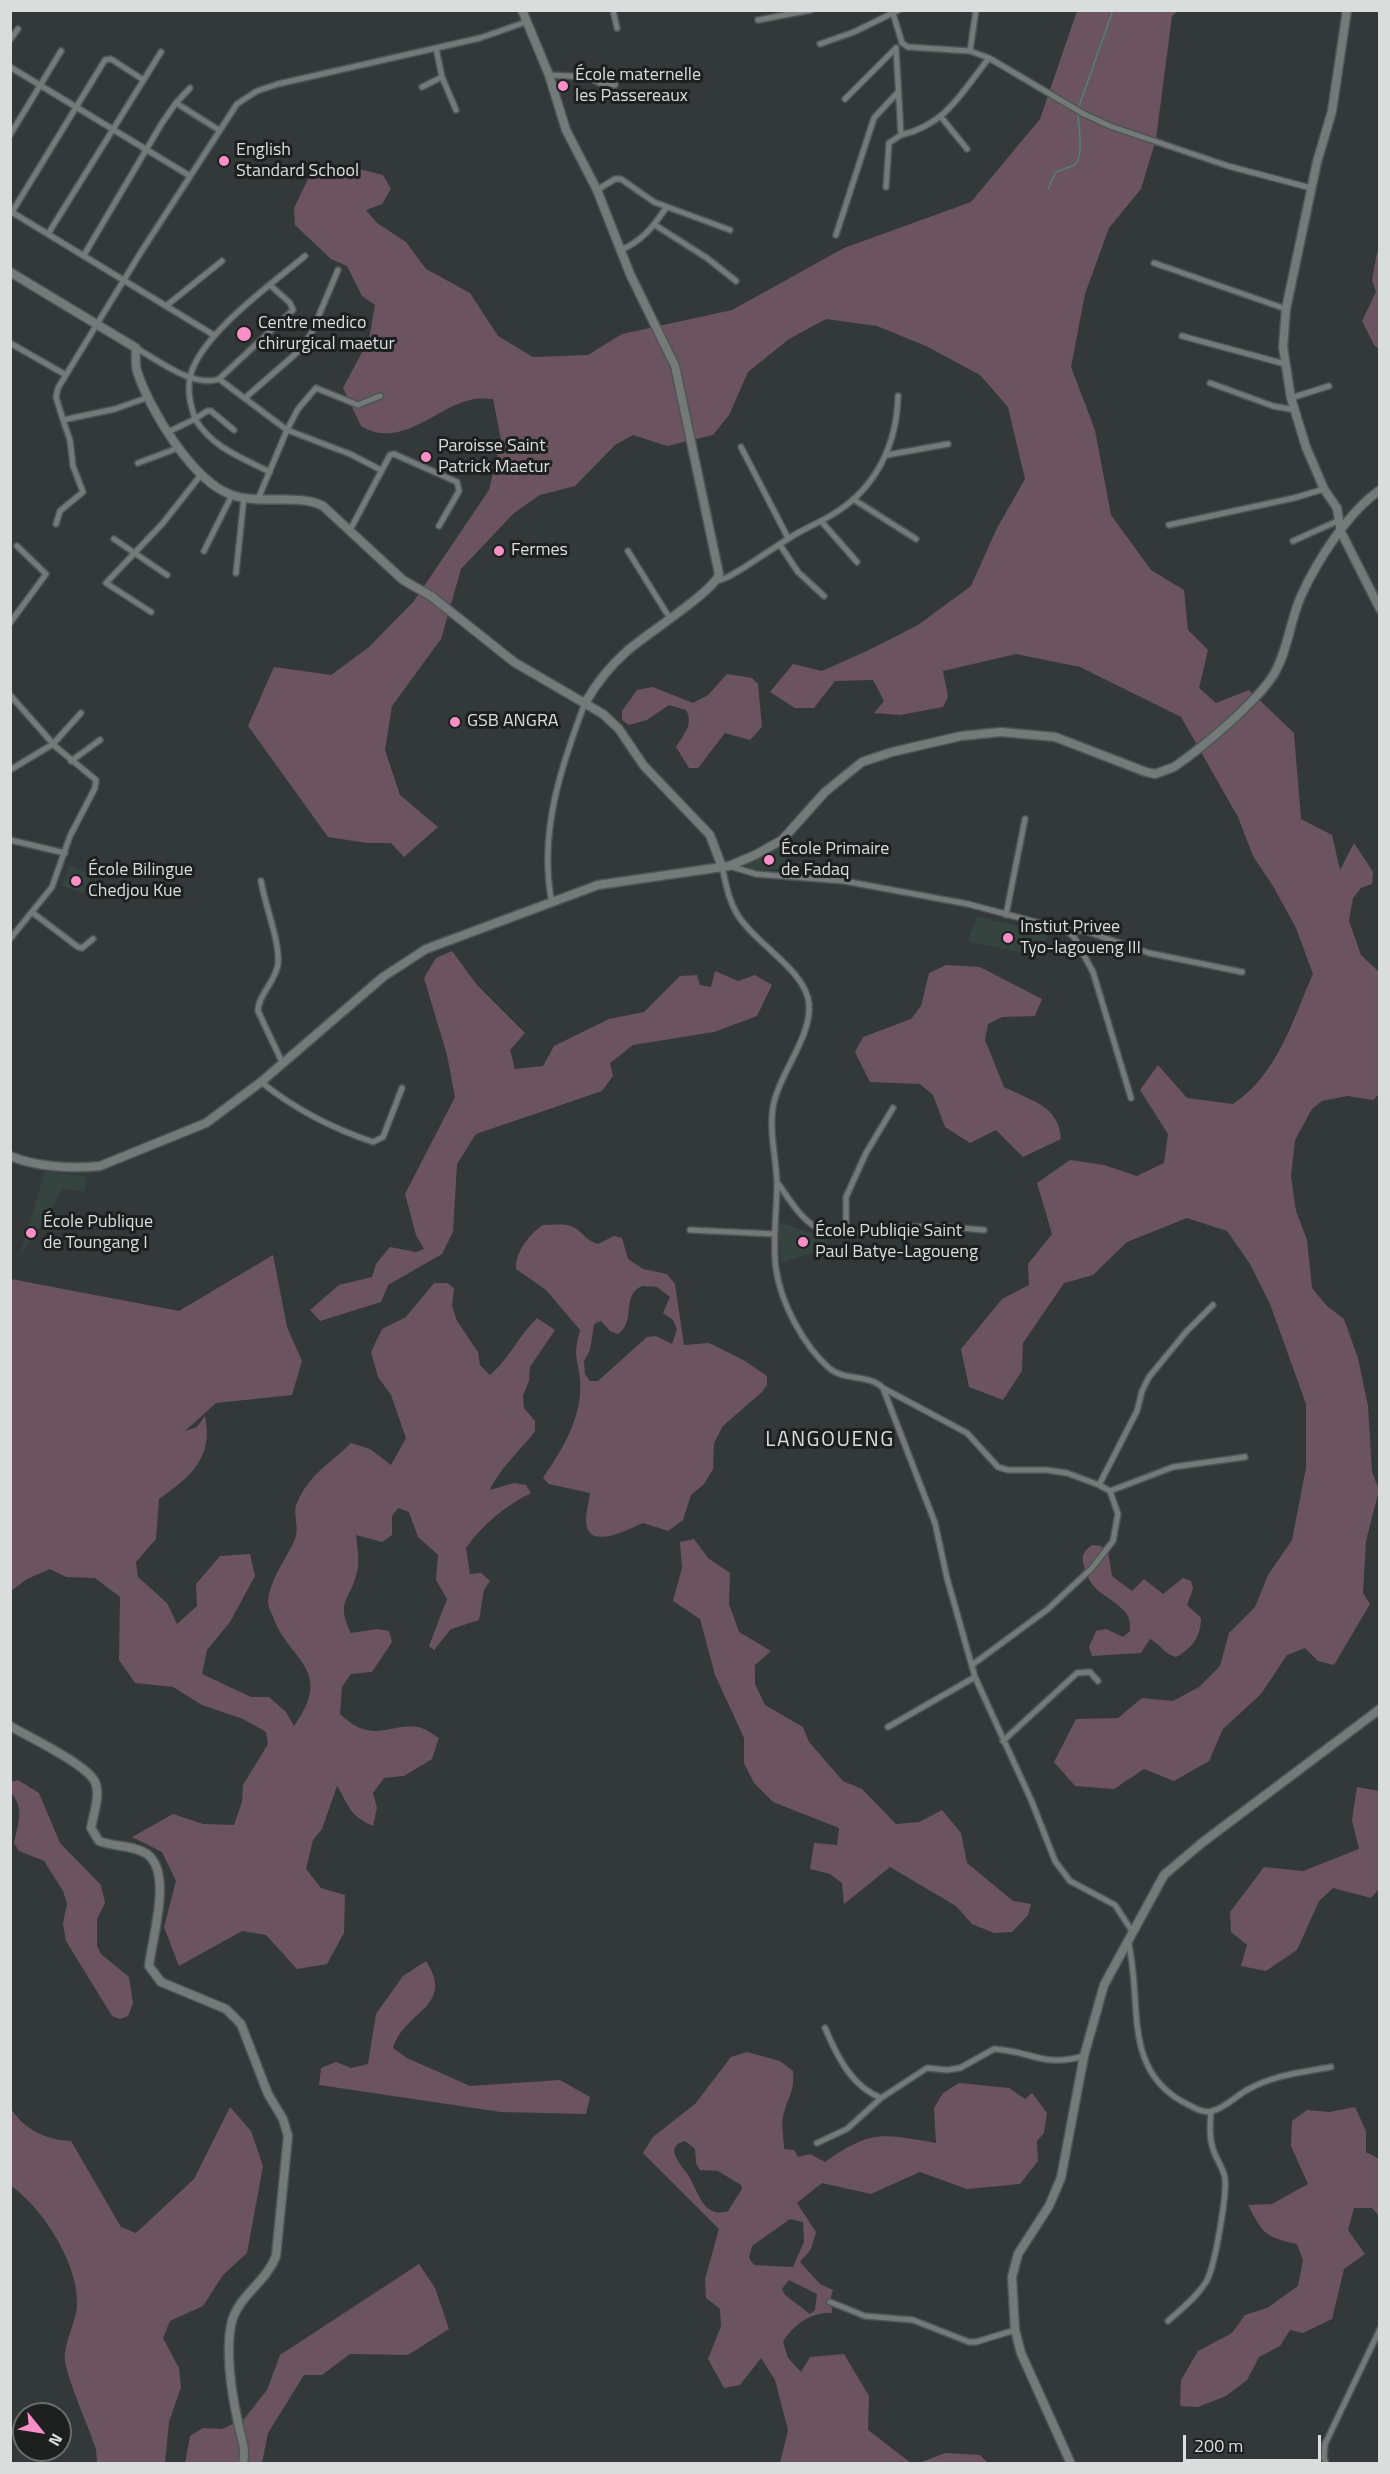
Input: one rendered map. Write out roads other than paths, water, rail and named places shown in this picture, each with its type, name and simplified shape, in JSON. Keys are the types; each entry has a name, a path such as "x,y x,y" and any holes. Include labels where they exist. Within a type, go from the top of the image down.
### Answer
{"street":[{"path":"522,10 549,75 566,130 597,190 621,250 675,366 693,442 698,484 718,563 717,581"},
{"path":"613,10 617,28"},
{"path":"758,20 811,10"},
{"path":"820,44 854,32 899,10"},
{"path":"970,51 976,10"},
{"path":"1347,10 1332,111 1311,188 1286,309 1283,346 1291,398 1306,447 1324,489 1337,508 1341,532 1380,609"},
{"path":"892,12 902,43"},
{"path":"56,524 60,511 83,492 73,466 70,440 56,392 237,104 257,92 305,77 480,38 526,22"},
{"path":"10,40 18,29"},
{"path":"902,43 915,48 970,51 989,58 1084,114 1110,126 1228,166 1311,188"},
{"path":"845,99 902,43"},
{"path":"436,48 442,77 456,110"},
{"path":"896,48 902,135"},
{"path":"10,135 61,51"},
{"path":"48,234 161,52"},
{"path":"886,187 889,143 902,135 923,130 941,117 989,58"},
{"path":"142,80 111,59 105,60 11,212 212,334"},
{"path":"10,67 113,127 190,176"},
{"path":"549,75 587,77 600,83 615,84"},
{"path":"422,87 442,77"},
{"path":"84,255 176,102 190,88"},
{"path":"836,235 874,118 898,92"},
{"path":"176,102 219,130"},
{"path":"941,117 967,149"},
{"path":"597,190 618,178 666,208 730,230"},
{"path":"621,250 641,240 666,208"},
{"path":"655,225 707,258 736,281"},
{"path":"270,472 219,447 205,435 195,419 190,403 190,377 212,334 305,256"},
{"path":"166,306 222,261"},
{"path":"1154,263 1286,309"},
{"path":"245,398 300,350 311,334 338,270"},
{"path":"10,272 136,348 190,377 205,381 219,379 293,310 290,303 270,285"},
{"path":"1182,336 1285,364"},
{"path":"10,343 66,375"},
{"path":"136,348 137,369 149,397 178,448 200,476 232,495 316,503 350,530 403,580 431,596 514,662 603,714 619,729 644,766 710,835 726,866 725,887 736,914 756,937 794,972 804,986 809,1004 808,1021 774,1101 772,1123 777,1182 776,1269 784,1298 799,1329 831,1370 875,1383 967,1432 998,1467 1008,1470 1057,1471 1099,1485 1110,1491 1118,1514 1118,1527 1113,1540 1092,1568 1039,1616 972,1665"},
{"path":"219,379 287,429 350,454 381,470"},
{"path":"1210,383 1273,406 1295,410"},
{"path":"1291,398 1329,386"},
{"path":"258,499 287,429 298,409 316,388 358,405 380,396"},
{"path":"552,903 548,850 555,791 585,703 607,670 669,617 717,581 735,573 788,538 821,521 852,499 876,474 887,455 897,415 898,396"},
{"path":"63,420 115,409 149,397"},
{"path":"168,432 207,411 212,411 234,430"},
{"path":"887,455 948,444"},
{"path":"741,447 788,538"},
{"path":"138,463 178,448"},
{"path":"350,530 381,470 390,455 394,454 457,482 459,490 439,526"},
{"path":"152,612 106,583 163,523 200,476"},
{"path":"1169,525 1294,498 1324,489"},
{"path":"10,1156 59,1165 100,1166 206,1123 261,1082 404,962 426,949 598,885 726,866 782,840 825,792 862,762 892,752 961,736 1001,732 1055,737 1155,774 1174,767 1264,688 1281,658 1301,597 1356,510 1380,490"},
{"path":"204,551 232,495"},
{"path":"236,573 244,497"},
{"path":"852,499 916,539"},
{"path":"1293,541 1340,520"},
{"path":"821,521 857,562"},
{"path":"114,539 167,575"},
{"path":"780,545 802,576 824,596"},
{"path":"10,623 46,574 17,546"},
{"path":"628,551 669,617"},
{"path":"10,695 53,744 96,780 95,788 70,836 52,887 10,939"},
{"path":"10,770 53,744 81,713"},
{"path":"71,761 100,740"},
{"path":"1006,915 1025,819"},
{"path":"10,840 64,853"},
{"path":"726,866 756,874 790,874 900,890 1066,930 1085,931 1149,953 1184,962 1242,972"},
{"path":"261,881 264,905 278,955 272,982 258,1006 258,1011 283,1064"},
{"path":"33,913 78,947 82,948 93,939"},
{"path":"1066,930 1074,937 1093,972 1131,1098"},
{"path":"261,1082 286,1103 314,1119 374,1143 383,1137 402,1088"},
{"path":"846,1231 846,1197 866,1153 893,1108"},
{"path":"777,1182 797,1210 824,1231 873,1233 899,1227 938,1226 984,1230"},
{"path":"690,1230 775,1234"},
{"path":"1099,1485 1137,1411 1142,1391 1149,1377 1186,1332 1213,1305"},
{"path":"883,1388 935,1523 946,1578 975,1677 1063,1874 1070,1881 1115,1905 1132,1931"},
{"path":"1110,1491 1173,1467 1245,1457"},
{"path":"1003,1741 1077,1673 1090,1672 1098,1681"},
{"path":"888,1727 975,1677"},
{"path":"1071,2462 1021,2353 1015,2330 1013,2265 1049,2206 1061,2178 1084,2056 1104,1985 1164,1875 1203,1842 1380,1709"},
{"path":"10,1726 73,1761 96,1782 97,1795 91,1828 99,1841 140,1850 149,1856 158,1869 161,1887 149,1966 153,1974 161,1982 226,2010 234,2016 241,2024 268,2094 283,2119 288,2136 276,2256 272,2268 238,2305 229,2338 231,2381 245,2452 243,2463"},
{"path":"1127,1940 1134,1965 1138,2044 1144,2063 1157,2083 1175,2097 1203,2112 1211,2112 1249,2089 1286,2074 1331,2067"},
{"path":"825,2028 835,2052 860,2086 881,2098"},
{"path":"818,2143 847,2129 881,2098 927,2068 960,2068 994,2049 1053,2062 1064,2062 1084,2056"},
{"path":"1168,2321 1199,2293 1208,2279 1216,2246 1226,2182 1221,2163 1213,2150 1210,2134 1211,2112"},
{"path":"830,2302 865,2316 913,2320 969,2342 1015,2330"},
{"path":"1326,2463 1325,2444 1380,2329"}],"waterway":[{"path":"1078,109 1113,10"},
{"path":"1048,189 1056,172 1074,165 1077,161 1080,149 1078,114"}],"place":[{"name":"École maternelle les Passereaux","path":"563,86"},
{"name":"English Standard School","path":"224,161"},
{"name":"Centre medico chirurgical maetur","path":"244,334"},
{"name":"Paroisse Saint Patrick Maetur","path":"426,457"},
{"name":"Fermes","path":"499,551"},
{"name":"GSB ANGRA","path":"455,722"},
{"name":"École Primaire de Fadaq","path":"769,860"},
{"name":"École Bilingue Chedjou Kue","path":"76,881"},
{"name":"Instiut Privee Tyo-lagoueng III","path":"1008,938"},
{"name":"École Publique de Toungang I","path":"31,1233"},
{"name":"École Publiqie Saint Paul Batye-Lagoueng","path":"803,1242"}],"district":[{"name":"LANGOUENG","path":"830,1441"}]}
